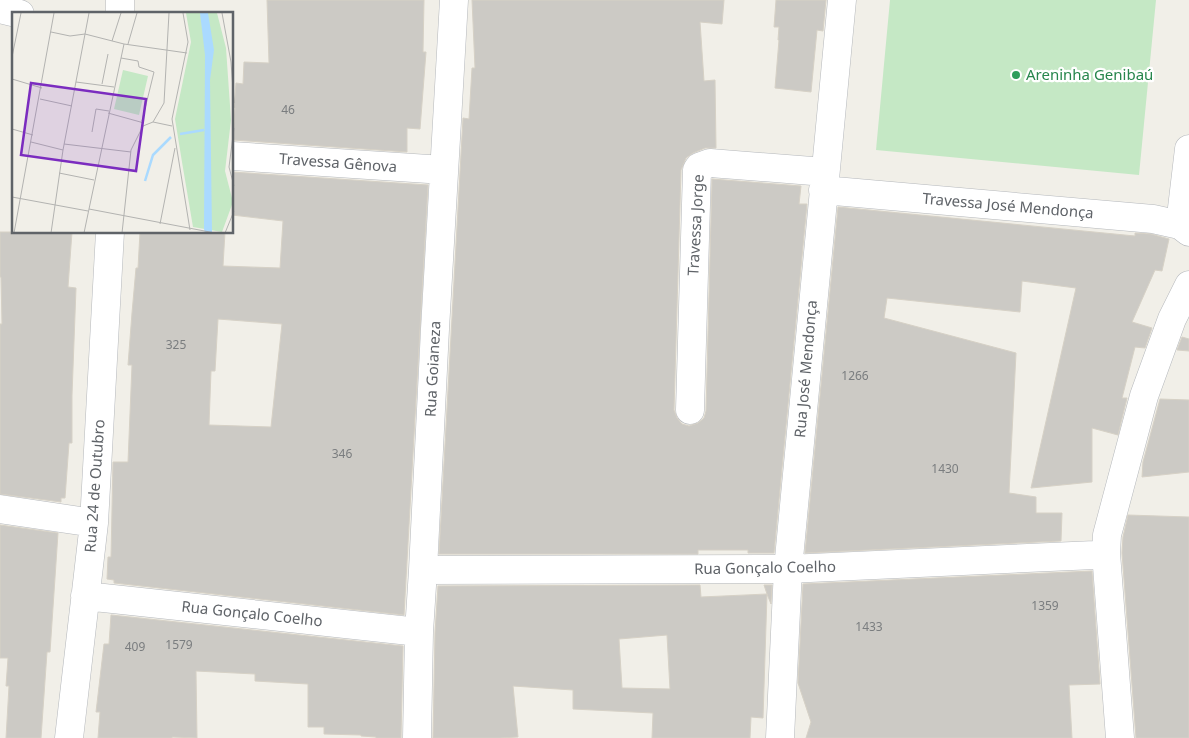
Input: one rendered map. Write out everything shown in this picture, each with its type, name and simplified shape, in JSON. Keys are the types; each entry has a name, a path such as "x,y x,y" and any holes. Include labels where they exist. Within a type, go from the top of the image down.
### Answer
{"street":[{"name":"Rua Goianeza","path":"417,738 418,632 424,570 454,0"},
{"name":"Rua José Mendonça","path":"780,738 788,569 842,0"},
{"path":"1185,228 1189,149"},
{"name":"Travessa Gênova","path":"234,156 444,170"},
{"name":"Travessa Jorge","path":"690,410 697,170 699,167 710,163 824,181"},
{"name":"Travessa José Mendonça","path":"824,181 1153,219 1185,228"},
{"name":"Rua 24 de Outubro","path":"69,738 94,523 110,234"},
{"path":"1120,738 1106,535 1144,396 1172,319 1189,285"},
{"path":"0,509 94,523"},
{"name":"Rua Gonçalo Coelho","path":"424,570 788,569 1106,553"},
{"name":"Rua Gonçalo Coelho","path":"85,596 418,632"}],"green space":[{"name":"Areninha Genibaú","path":"890,0 1156,0 1139,175 876,150"}],"building":[{"path":"267,0 424,0 423,52 426,52 420,129 407,128 407,152 234,140 236,83 243,84 244,62 269,63"},
{"path":"472,0 724,0 722,24 700,22 704,81 715,80 716,148 705,148 693,153 686,158 681,170 674,410 682,424 689,426 698,423 704,418 706,411 712,179 801,186 799,204 807,204 774,553 748,553 748,550 698,550 698,554 439,554 463,118 469,119 472,68 475,68"},
{"path":"776,0 826,0 823,31 817,30 811,92 775,88 779,40 779,27 774,27"},
{"path":"234,172 428,185 404,615 114,583 114,580 107,579 108,557 111,557 113,462 128,462 132,365 128,365 140,234 225,234 223,266 280,268 283,221 234,215","holes":["218,319 282,324 271,427 209,425 211,371 215,371"]},
{"path":"838,207 1135,236 1135,233 1151,234 1169,239 1162,271 1155,270 1132,322 1152,328 1145,348 1135,347 1122,398 1127,398 1118,435 1092,428 1092,482 1031,488 1076,288 1022,281 1020,312 887,298 884,318 1016,353 1009,493 1036,497 1036,513 1062,513 1061,541 805,553"},
{"path":"0,232 12,232 12,234 72,234 68,287 76,288 72,443 69,443 65,498 61,498 61,502 0,494 0,324 2,324"},
{"path":"1182,337 1189,339 1189,351 1177,350"},
{"path":"1160,399 1189,400 1189,472 1142,477 1143,462"},
{"path":"1128,515 1189,517 1189,738 1136,738 1122,553 1123,537"},
{"path":"0,525 58,533 50,652 47,652 41,738 6,738 9,686 6,686 8,658 0,658"},
{"path":"1092,571 1100,684 1069,685 1072,738 806,738 811,722 798,683 803,584"},
{"path":"700,585 701,597 767,594 763,718 751,717 750,738 652,738 653,713 573,709 573,690 513,686 518,737 433,738 438,586","holes":["667,635 670,689 622,688 619,639"]},
{"path":"764,585 772,585 771,604 767,594"},
{"path":"111,615 403,646 401,738 324,734 324,727 308,727 308,684 255,681 255,674 196,671 197,738 98,738 100,712 96,712 104,644 109,644"}],"place":[{"name":"Areninha Genibaú","path":"1016,75"}]}
